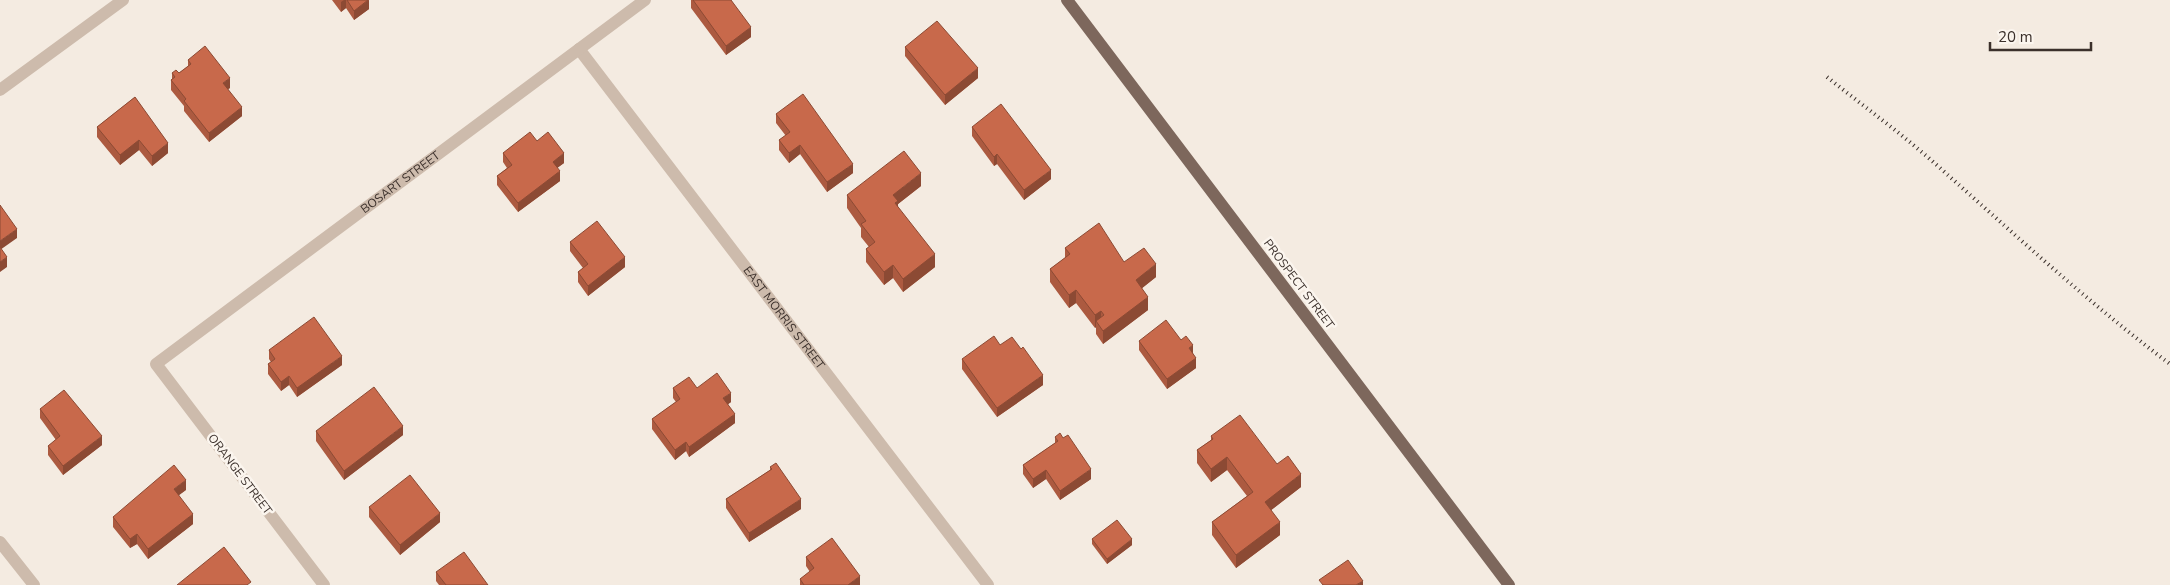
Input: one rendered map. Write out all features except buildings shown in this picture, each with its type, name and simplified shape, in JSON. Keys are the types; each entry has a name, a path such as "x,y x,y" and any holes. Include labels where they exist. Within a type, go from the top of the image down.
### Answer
{"main road":[{"name":"PROSPECT STREET","path":"1067,0 1509,585"}],"street":[{"path":"0,90 123,0"},
{"name":"BOSART STREET","path":"156,364 645,0"},
{"name":"EAST MORRIS STREET","path":"579,49 988,585"},
{"name":"ORANGE STREET","path":"156,364 324,585"},
{"path":"0,542 34,585"}],"railway":[{"path":"1827,77 1893,128 2078,290 2170,364"}]}
